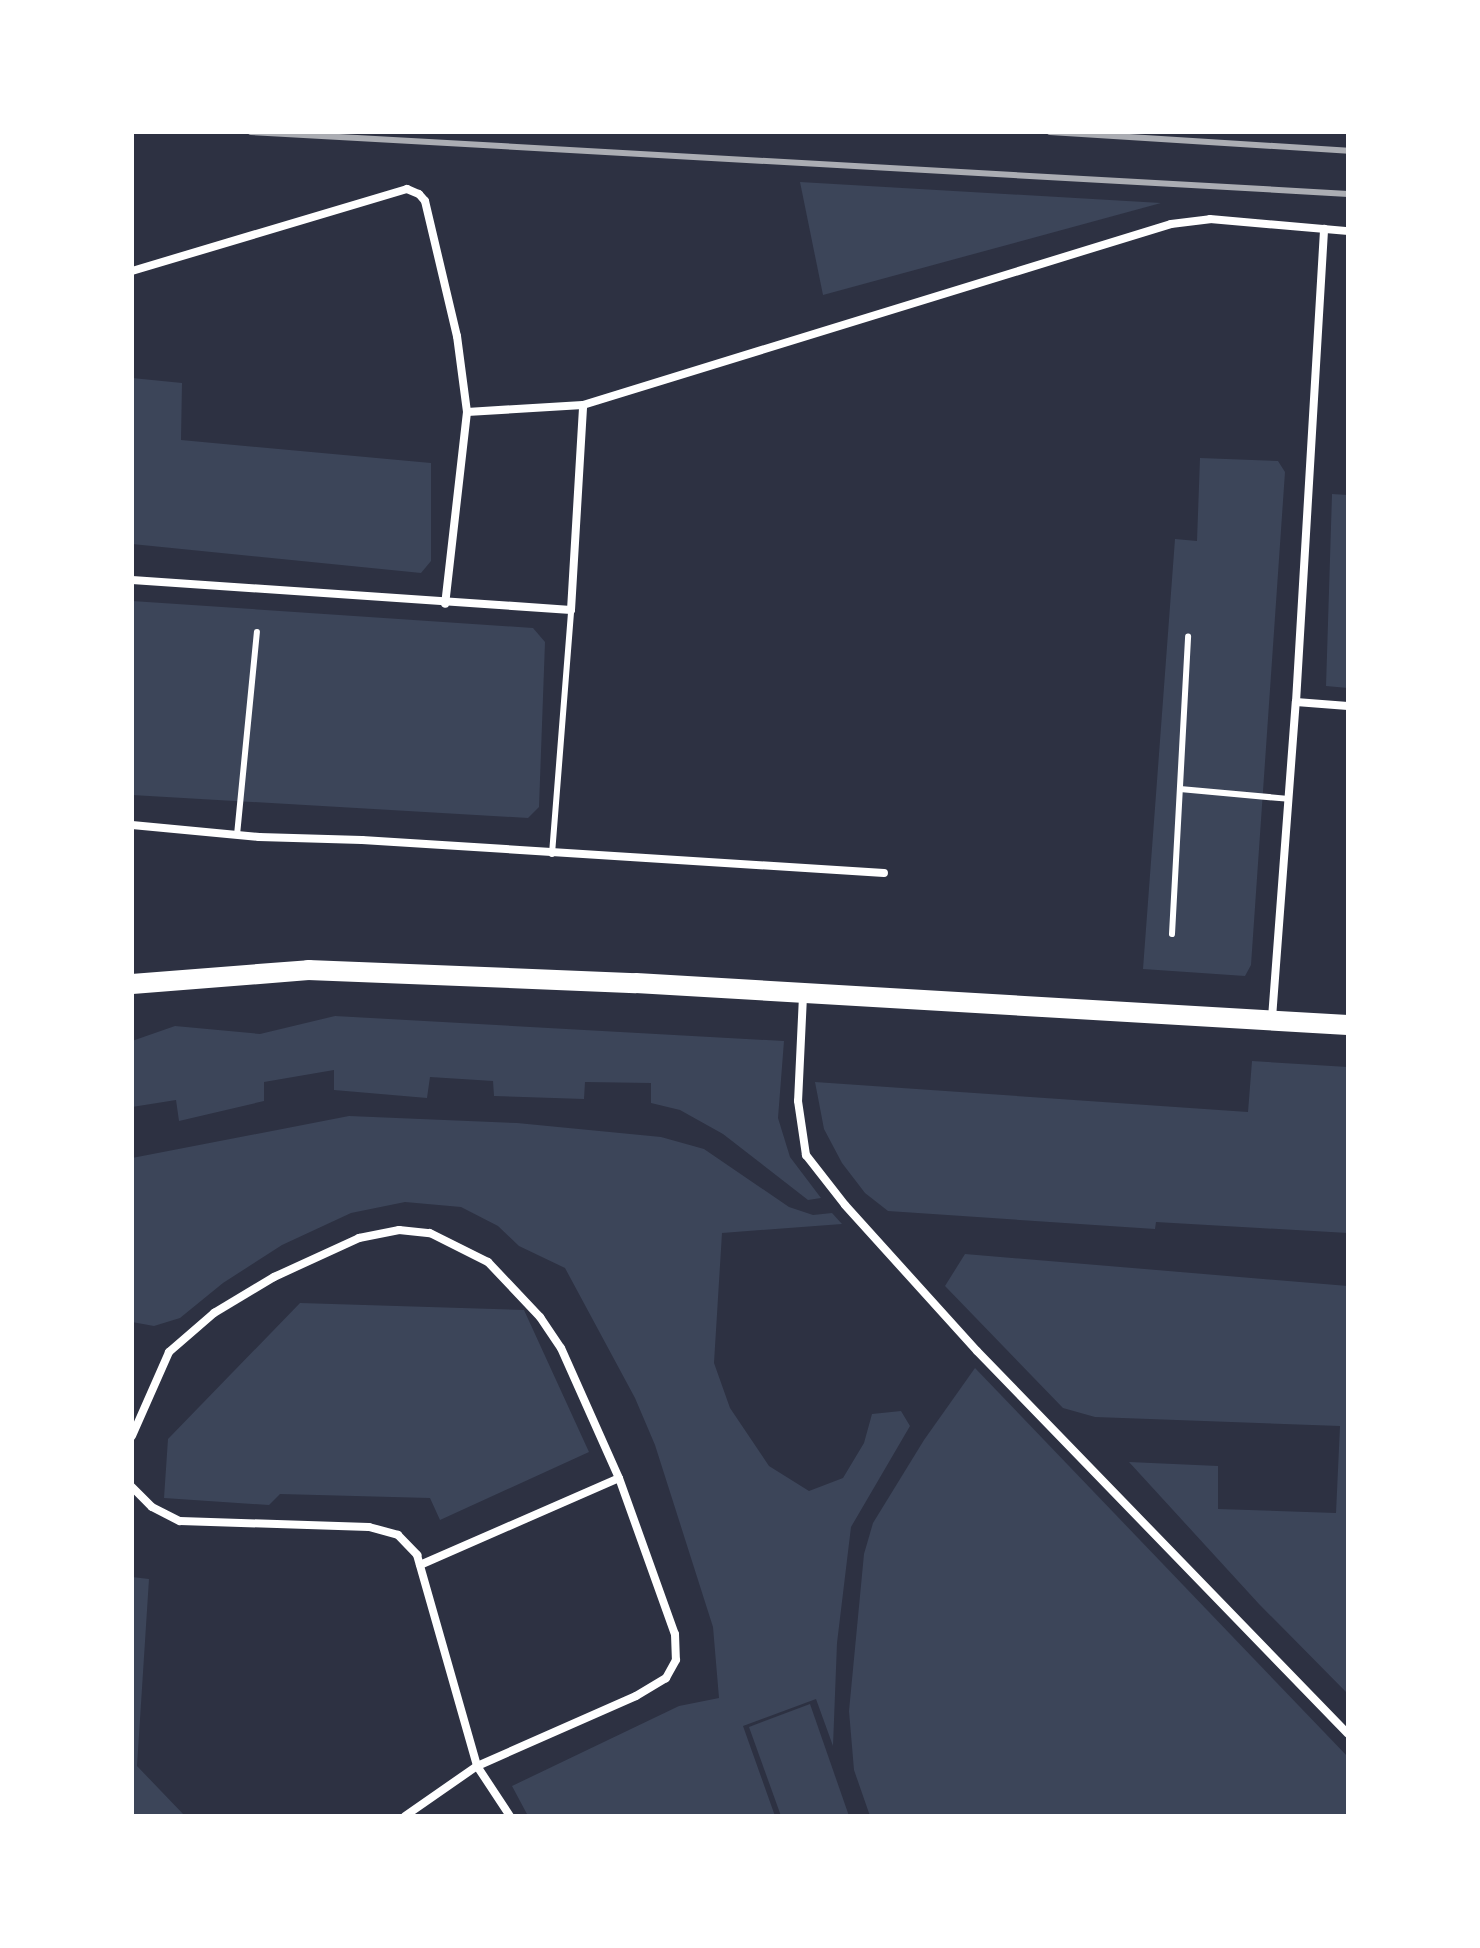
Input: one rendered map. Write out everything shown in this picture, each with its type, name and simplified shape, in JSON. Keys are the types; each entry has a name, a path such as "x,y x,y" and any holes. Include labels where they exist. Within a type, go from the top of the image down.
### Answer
{"main road":[{"path":"132,984 308,970 636,983 803,996 1348,1025"}],"street":[{"path":"132,271 407,189 414,190 425,201 457,336 467,412 445,604"},
{"path":"467,412 583,405 1171,224 1210,219 1348,231"},
{"path":"1272,1020 1296,702 1324,229"},
{"path":"132,580 280,588 445,604 571,610 583,405"},
{"path":"1296,702 1348,706"},
{"path":"132,825 237,835 884,873"},
{"path":"803,996 798,1101 806,1155 845,1205 977,1351 1348,1734"},
{"path":"132,1436 169,1352 214,1313 274,1277 359,1238 399,1230 430,1233 488,1262 540,1317 561,1348 619,1478 675,1634 676,1660 666,1678 636,1696 477,1766 405,1816"},
{"path":"420,1565 619,1478"},
{"path":"132,1487 152,1507 180,1521 369,1527 398,1535 417,1555 477,1766 510,1816"}],"lane":[{"path":"552,854 571,610"},
{"path":"237,835 257,632"},
{"path":"1172,934 1188,636"},
{"path":"1180,789 1289,799"}],"shaded area":[{"path":"800,182 1161,203 823,295"},
{"path":"132,378 182,383 181,440 431,463 431,561 421,573 132,544"},
{"path":"1200,458 1278,461 1285,472 1251,965 1245,976 1143,969 1175,539 1197,541"},
{"path":"1332,494 1348,495 1348,688 1326,686"},
{"path":"132,601 533,628 545,642 539,807 528,818 132,795"},
{"path":"335,1016 784,1041 778,1118 790,1157 821,1198 808,1200 723,1134 680,1110 651,1103 651,1083 585,1082 584,1099 494,1096 493,1081 430,1077 427,1098 334,1090 334,1070 264,1082 264,1101 179,1121 176,1100 132,1107 132,1041 175,1026 260,1034"},
{"path":"1252,1061 1348,1067 1348,1233 1156,1222 1155,1229 888,1211 865,1193 842,1163 824,1129 815,1082 1248,1112"},
{"path":"349,1116 517,1123 661,1137 704,1149 789,1207 813,1215 832,1213 842,1224 722,1233 714,1363 730,1408 769,1466 809,1491 843,1478 864,1443 872,1414 901,1411 910,1426 851,1527 837,1643 833,1746 816,1699 743,1726 775,1816 528,1816 512,1786 679,1706 719,1698 713,1627 655,1445 635,1398 565,1268 519,1246 498,1226 461,1207 405,1202 351,1213 282,1245 223,1283 180,1318 154,1326 132,1322 132,1158"},
{"path":"965,1254 1348,1286 1348,1694 1259,1604 1129,1462 1218,1466 1218,1509 1336,1513 1340,1426 1095,1417 1063,1408 945,1286"},
{"path":"300,1303 524,1310 589,1452 440,1520 430,1498 280,1494 269,1505 164,1498 168,1439"},
{"path":"975,1368 1348,1757 1348,1816 870,1816 854,1770 849,1711 864,1554 873,1523 924,1440"},
{"path":"132,1577 149,1579 137,1766 185,1816 132,1816"},
{"path":"810,1704 849,1816 781,1816 749,1727"}],"railway":[{"path":"251,132 1348,194"},
{"path":"1050,132 1348,151"}]}
